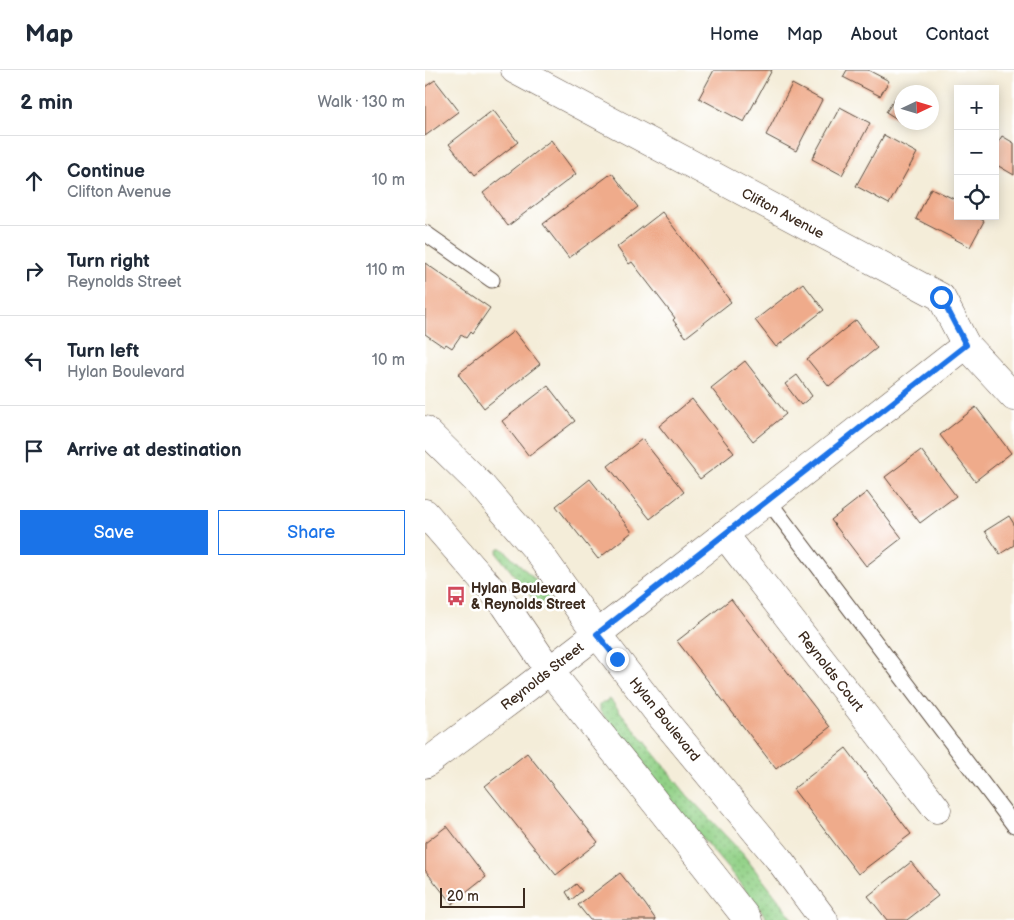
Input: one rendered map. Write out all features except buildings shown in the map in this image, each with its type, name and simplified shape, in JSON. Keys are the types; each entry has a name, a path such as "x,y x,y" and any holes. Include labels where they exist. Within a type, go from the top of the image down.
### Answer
{"street":[{"name":"Clifton Avenue","path":"515,70 941,297 966,345 1014,397"},
{"name":"Reynolds Street","path":"425,764 597,634 966,345"},
{"name":"Hylan Boulevard","path":"425,430 480,484 537,550 597,634 655,709 778,858 824,920"},
{"path":"425,513 505,605 549,670 748,920"},
{"name":"Reynolds Court","path":"724,534 937,809"}],"lane":[{"path":"425,233 492,280"},
{"path":"767,499 1014,825"}],"green space":[{"path":"499,548 502,548 551,597 539,606 498,555 497,551"},
{"path":"610,699 687,795 742,853 794,920 768,920 734,876 668,798 600,711 600,704"}],"place":[{"name":"Hylan Boulevard & Reynolds Street","path":"456,596"}],"route":[{"path":"617,659 597,634 966,345 941,297"}]}
